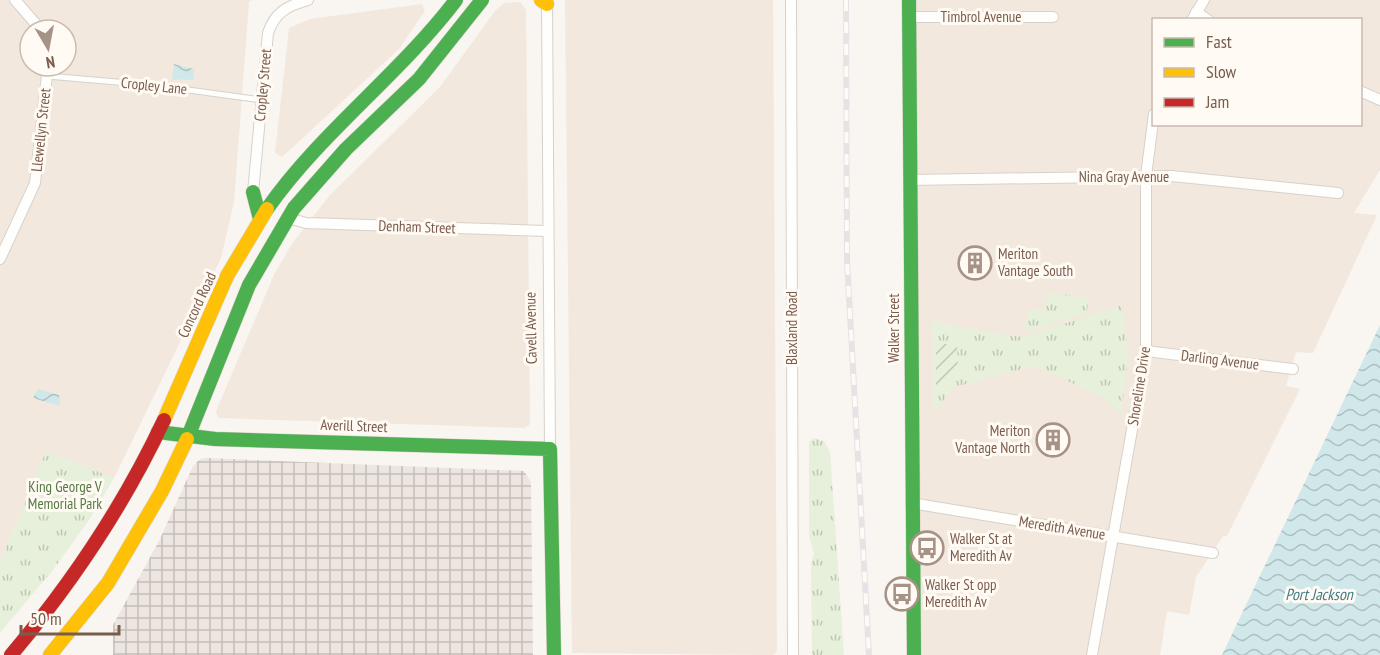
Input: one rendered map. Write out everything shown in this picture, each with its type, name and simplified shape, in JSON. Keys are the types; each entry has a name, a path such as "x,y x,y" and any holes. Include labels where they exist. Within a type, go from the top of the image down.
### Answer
{"main road":[{"name":"Concord Road","path":"11,655 51,608 102,535 158,432 227,279 260,219 308,158 423,46 456,0"},
{"path":"50,655 120,562 152,510 188,438 249,285 288,218 346,149 419,79 482,0"},
{"name":"Walker Street","path":"909,0 911,503 914,655"},
{"path":"253,192 260,219"},
{"name":"Averill Street","path":"158,432 188,438 550,449"},
{"name":"Cavell Avenue","path":"550,449 554,655"}],"street":[{"path":"15,0 31,18"},
{"name":"Cropley Street","path":"253,192 266,49 272,20 280,11 308,0"},
{"name":"Blaxland Road","path":"790,0 793,655"},
{"path":"1194,16 1204,0"},
{"name":"Cavell Avenue","path":"545,1 550,449"},
{"name":"Timbrol Avenue","path":"909,17 1053,17"},
{"name":"Llewellyn Street","path":"0,259 35,183 47,78"},
{"path":"1362,92 1380,100"},
{"name":"Shoreline Drive","path":"1092,655 1146,351 1146,176 1152,126"},
{"name":"Nina Gray Avenue","path":"910,180 1172,176 1338,193"},
{"name":"Denham Street","path":"288,218 306,223 546,231"},
{"name":"Darling Avenue","path":"1146,351 1293,369"},
{"name":"Meredith Avenue","path":"911,503 1213,553"}],"lane":[{"name":"Cropley Lane","path":"78,75 261,100"}],"shaded area":[{"path":"0,0 252,0 249,2 234,202 221,258 114,478 46,452 0,563"},
{"path":"565,0 773,0 777,651 773,655 572,653"},
{"path":"909,0 1380,0 1380,170 1354,213 1377,215 1313,353 1296,352 1286,386 1300,389 1227,536 1223,536 1196,577 1189,615 1167,611 1160,655 914,655"},
{"path":"520,2 526,10 530,424 525,428 218,418 216,411 274,275 291,245 330,195 440,87 495,11 504,3"},
{"path":"422,4 425,11 399,49 282,157 275,153 289,28 310,19"},
{"path":"200,459 524,471 531,482 533,655 113,655 113,625 159,541 193,466"}],"green space":[{"path":"1048,292 1088,298 1087,312 1030,331 1025,330 1028,309 1045,309"},
{"path":"1122,305 1127,360 1120,414 1101,396 1034,366 954,387 933,414 932,320 980,331 1023,337"},
{"path":"936,344 957,344 958,373 936,396"},
{"path":"814,438 824,441 830,452 844,655 812,655 811,564 814,553 809,536 809,442"},
{"name":"King George V Memorial Park","path":"46,451 114,478 89,520 53,570 0,633 0,563"}],"water":[{"path":"174,64 194,69 193,80 172,79"},
{"name":"Port Jackson","path":"1380,325 1380,655 1222,655"},
{"path":"38,389 59,395 60,406 33,398"}],"railway":[{"path":"846,0 847,261 869,655"}],"traffic: fast":[{"path":"267,209 311,154 410,53 456,0"},
{"path":"187,439 249,285 294,208 346,149 419,79 482,0"},
{"path":"909,0 914,655"},
{"path":"253,192 260,219"},
{"path":"158,432 215,439 550,449 554,655"}],"traffic: slow":[{"path":"541,0 547,4"},
{"path":"164,420 227,276 267,209"},
{"path":"50,655 108,583 162,491 187,439"}],"traffic: jam":[{"path":"11,655 55,600 114,513 164,420"}],"place":[{"name":"Meriton Vantage South","path":"975,263"},
{"name":"Meriton Vantage North","path":"1053,440"},
{"name":"Walker St at Meredith Av","path":"927,548"},
{"name":"Walker St opp Meredith Av","path":"902,594"}]}
